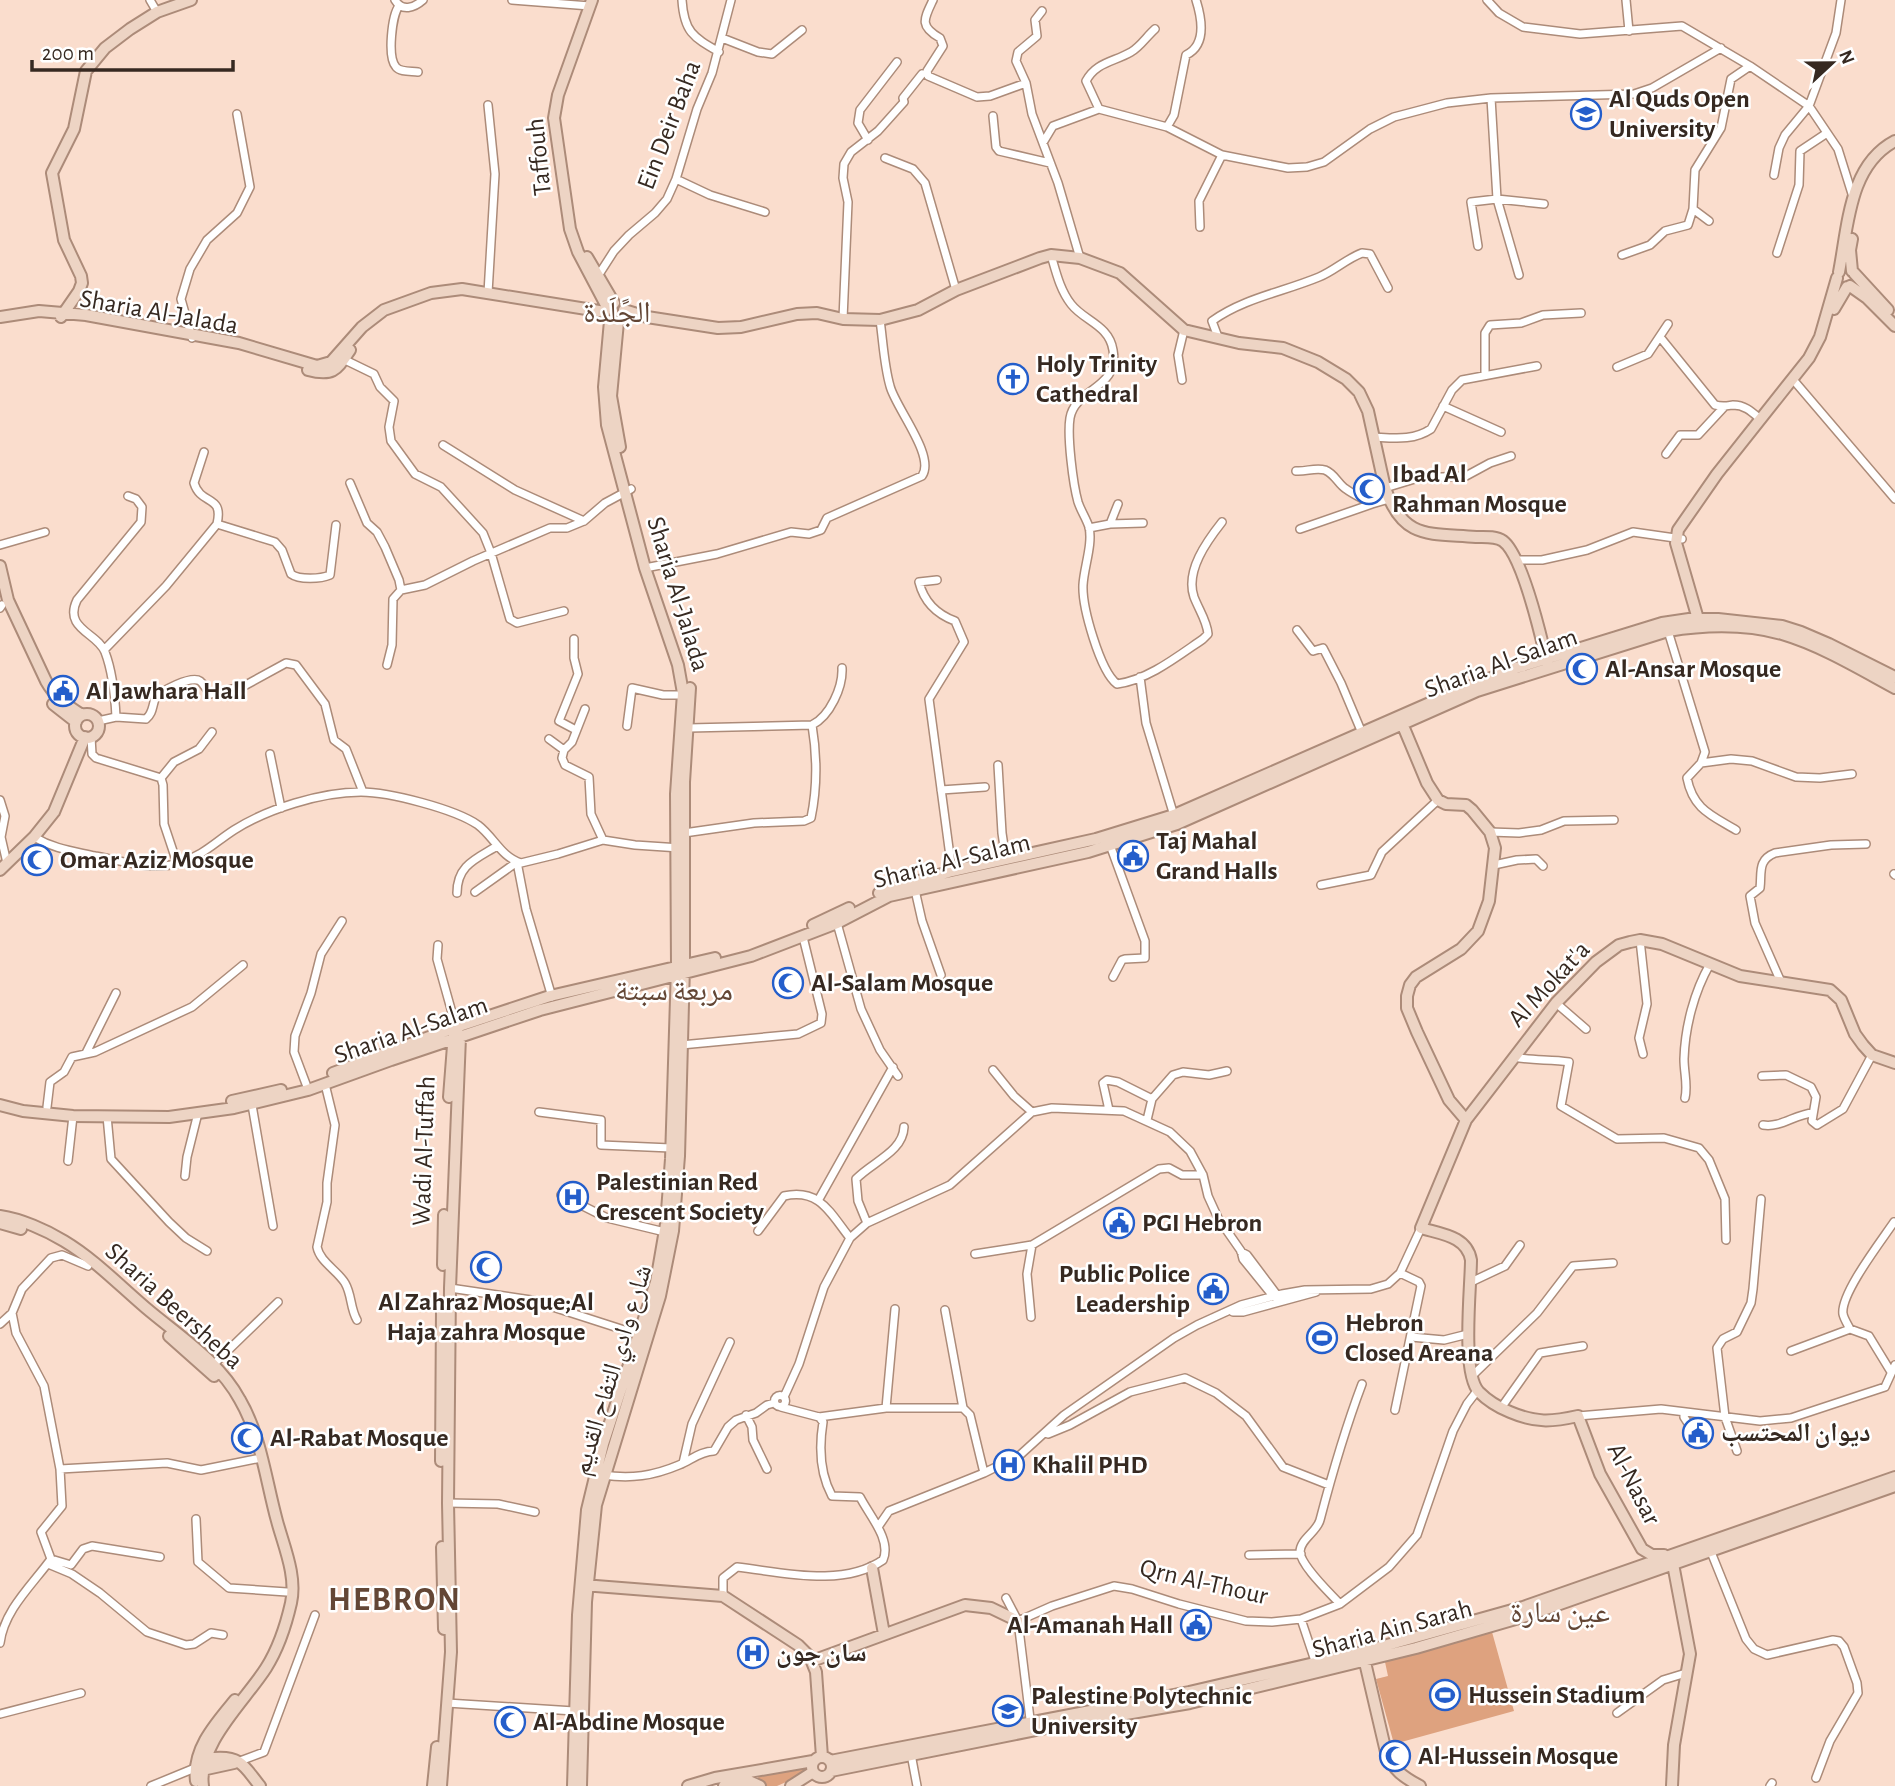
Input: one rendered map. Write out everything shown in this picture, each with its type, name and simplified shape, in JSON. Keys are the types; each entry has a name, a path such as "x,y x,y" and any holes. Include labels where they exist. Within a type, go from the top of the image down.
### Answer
{"street":[{"path":"150,0 157,12"},
{"path":"62,315 79,291 81,276 64,240 51,173 74,129 84,80 91,63 105,48 157,12 191,0"},
{"path":"418,72 395,66 391,41 397,3 410,8 423,0"},
{"path":"512,0 594,2"},
{"path":"682,0 686,28 697,40 719,52"},
{"name":"Ein Deir Baha","path":"596,279 629,234 655,213 667,199 719,52 731,0"},
{"path":"933,0 925,23 930,32 940,38 943,46 927,71 928,76 977,97 990,96 1026,83"},
{"path":"1167,127 1174,115 1186,55 1195,50 1199,43 1201,28 1196,0"},
{"path":"1487,0 1499,13 1523,27 1580,34 1682,26 1750,66 1809,106 1838,149 1853,200"},
{"path":"1626,0 1629,30"},
{"path":"1774,175 1779,148 1785,135 1809,106 1836,33 1841,0"},
{"name":"Taffouh","path":"594,2 558,94 554,118 570,229 578,252 615,313"},
{"path":"1042,11 1036,19 1037,36 1020,50 1016,57 1080,258"},
{"path":"1098,108 1086,81 1091,71 1133,51 1155,29"},
{"path":"722,38 758,52 772,54 802,30"},
{"path":"1044,141 1053,126 1098,108 1167,127 1222,155 1288,168 1307,167 1324,162 1370,129 1394,117 1447,103 1491,98 1634,94 1652,88 1721,48"},
{"path":"868,140 858,123 860,110 897,62"},
{"path":"1622,255 1650,245 1665,231 1688,225 1693,209 1695,170 1721,128 1731,79 1750,66"},
{"path":"842,319 848,202 843,169 848,156 878,131 904,102 903,98 922,74"},
{"path":"1491,98 1497,200 1519,275"},
{"path":"488,105 495,174 488,293"},
{"path":"192,336 181,299 190,269 207,240 237,213 250,187 237,114"},
{"path":"993,116 996,147 999,150 1050,163"},
{"path":"1777,254 1799,185 1800,151 1827,132"},
{"path":"1702,622 1679,538 1680,525 1815,348 1838,275 1853,200 1864,168 1880,150 1895,141"},
{"path":"1679,538 1722,476 1821,350 1836,302 1855,282 1850,250 1866,174 1882,156 1895,147"},
{"path":"1200,227 1199,201 1222,155"},
{"path":"885,158 913,169 925,183 956,290"},
{"path":"676,179 710,195 765,212"},
{"path":"1478,246 1471,202 1497,200 1544,204"},
{"path":"1693,209 1709,220"},
{"path":"1218,337 1212,321 1222,314 1272,292 1318,278 1362,253 1370,254 1388,288"},
{"path":"1051,255 1059,283 1072,306 1104,330 1113,350 1113,362 1108,377 1077,403 1069,419 1075,488 1089,528 1083,588 1091,628 1100,654 1108,675 1117,684 1140,677 1208,634 1191,583 1210,538 1223,522"},
{"path":"564,611 517,623 510,619 483,533 469,514 442,487 415,474 391,441 388,433 394,401 380,387 374,374 340,358 380,319 398,309 443,296 488,293 718,328 741,327 797,314 817,313 842,319 880,320 918,310 956,290 1051,255 1080,258 1119,273 1184,330 1240,343 1283,348 1318,362 1346,379 1359,392 1368,411 1387,493 1405,523 1413,529 1427,533 1498,538 1506,544 1517,560 1547,663"},
{"path":"1838,275 1844,269 1853,272 1895,317"},
{"path":"1838,275 1842,286 1849,287 1867,298 1895,326"},
{"name":"Sharia Al-Jalada","path":"0,317 39,311 192,336 318,373 330,372 340,366 340,358"},
{"name":"Sharia Al-Jalada","path":"615,313 604,399 607,425 678,665 683,695 677,769 684,943 680,970"},
{"path":"1485,375 1485,333 1490,325 1521,323 1543,315 1581,313"},
{"name":"Sharia Al-Jalada","path":"0,324 62,315"},
{"path":"648,567 717,554 791,532 809,534 821,530 827,518 922,476 926,471 926,463 911,426 890,387 880,320"},
{"path":"1617,367 1648,354 1668,324"},
{"path":"1182,380 1178,355 1184,330"},
{"path":"1660,337 1715,405 1744,406 1760,419"},
{"path":"1373,437 1402,439 1420,435 1432,429 1458,383 1466,379 1537,366"},
{"path":"1796,383 1895,499"},
{"path":"1443,406 1501,432"},
{"path":"1666,454 1680,435 1698,436 1724,407"},
{"path":"443,445 515,491 584,522"},
{"path":"104,649 166,586 217,524 217,506 199,494 194,483 204,452"},
{"path":"1300,528 1372,504 1387,493 1418,478 1466,476 1490,463 1511,456"},
{"path":"1296,471 1306,472 1316,468 1326,471 1336,477 1344,488 1372,504"},
{"path":"350,483 367,523 377,532 385,547 401,590"},
{"path":"387,665 392,645 393,599 401,590 425,585 491,552 550,528 567,528 584,522 605,503 628,491"},
{"path":"116,717 114,686 104,649 78,624 74,607 76,600 141,522 142,507 136,499 128,496"},
{"path":"1110,524 1118,504"},
{"path":"1089,528 1143,523"},
{"path":"217,524 275,541 282,550 291,574 297,578 330,575 336,525"},
{"path":"0,545 45,531"},
{"path":"1517,560 1542,560 1587,550 1633,533 1679,538"},
{"path":"0,566 8,600 46,681 53,694 79,719"},
{"name":"Sharia Al-Jalada","path":"648,567 689,682 684,833 680,848 680,970"},
{"path":"937,580 919,582 922,595 938,615 955,621 964,642 929,699 952,871"},
{"path":"1,604 46,694 56,707 79,719"},
{"name":"Sharia Al-Salam","path":"1547,663 1702,622 1780,634 1828,653 1895,688"},
{"name":"Sharia Al-Salam","path":"0,1105 23,1111 73,1116 169,1117 251,1105 325,1084 434,1045 550,996 751,957 837,923 883,899 1110,845 1175,820 1401,721 1547,663 1655,625 1757,622 1801,632 1894,675"},
{"path":"1297,630 1313,651 1323,648 1362,733"},
{"path":"1668,631 1705,752 1701,764 1687,778 1690,793 1702,809 1736,830"},
{"path":"575,639 574,658 578,674 559,722 576,730"},
{"path":"98,721 116,717 146,719 151,714 160,692 194,679 200,681 211,694 244,686 286,663 296,665 325,704 334,740 346,749 363,792"},
{"path":"689,728 812,725 820,721 831,705 843,681 842,668"},
{"path":"1140,677 1146,723 1175,820"},
{"path":"628,726 632,688 663,695 683,695"},
{"path":"584,709 572,742 564,750 562,758 565,765 589,777 592,814 603,839"},
{"path":"79,719 89,714 98,721"},
{"path":"79,719 77,732 88,737"},
{"path":"3,867 34,837 54,812 88,737 97,732 98,721"},
{"path":"1401,721 1437,800 1446,804 1466,805 1490,832 1495,848 1488,908 1478,930 1461,948 1416,977 1407,996 1407,1008 1449,1100 1466,1120"},
{"name":"Sharia Al-Salam","path":"706,964 814,925 880,892 952,871 1175,820 1362,733 1401,721"},
{"path":"684,833 754,823 804,821 811,818 815,764 812,725"},
{"path":"161,778 174,762 199,749 212,732"},
{"path":"88,737 92,754 96,758 161,778"},
{"path":"549,739 564,750"},
{"path":"270,754 281,808"},
{"path":"1701,764 1731,759 1752,761 1796,778 1852,774"},
{"path":"998,765 1006,860"},
{"path":"161,778 163,824 177,863"},
{"path":"941,790 985,787"},
{"path":"34,837 59,849 126,863 177,863 214,847 234,830 281,808 328,795 363,792 404,798 462,816 483,829 497,846 521,863 550,857 603,839 635,845 680,848"},
{"path":"0,800 5,816 1,837 3,867"},
{"path":"1321,885 1371,875 1382,852 1437,800"},
{"path":"1490,832 1519,833 1541,830 1564,821 1614,820"},
{"path":"1781,982 1755,923 1750,896 1760,888 1760,866 1768,856 1775,853 1831,845 1866,844"},
{"path":"1110,845 1145,941 1146,951 1145,958 1141,960 1122,960 1113,977"},
{"path":"457,893 457,881 462,871 497,846"},
{"path":"1494,865 1535,859 1543,866"},
{"path":"475,892 517,862"},
{"path":"517,862 526,909 550,996 560,1004"},
{"path":"915,890 922,921 942,975"},
{"path":"306,1084 294,1052 295,1036 311,993 321,954 342,921"},
{"path":"837,923 862,1009 880,1049 898,1076"},
{"path":"681,1045 798,1034 821,1023 822,1014 803,937"},
{"path":"1643,1054 1639,1038 1647,1004 1640,940 1662,944 1740,976 1821,987 1837,994 1855,1034 1872,1055 1895,1063"},
{"name":"Al Mokat'a","path":"1421,1228 1466,1120 1556,1003 1607,953 1619,946 1640,940"},
{"path":"655,981 679,998 695,979 706,964 690,953 684,943"},
{"path":"438,945 437,959 456,1034"},
{"path":"1685,1098 1685,1040 1698,984 1710,964"},
{"path":"47,1107 52,1080 65,1071 71,1058 95,1052 192,1007 243,965"},
{"name":"Sharia Al-Salam","path":"0,1098 24,1104 90,1110 169,1110 232,1101 306,1084 456,1034 560,1004 655,981 680,970"},
{"name":"شارع وادي التفاح القديم","path":"668,1233 680,970"},
{"path":"86,1054 116,993"},
{"name":"شارع وادي التفاح القديم","path":"581,1786 587,1510 643,1336 660,1296 679,1156 679,998"},
{"path":"1556,1003 1586,1029"},
{"name":"Wadi Al-Tuffah","path":"433,1786 444,1654 442,1334 451,1057 456,1034"},
{"name":"Wadi Al-Tuffah","path":"441,1786 451,1612 448,1503 456,1034"},
{"path":"434,1045 445,1050 451,1057"},
{"path":"1762,1076 1786,1075 1808,1084 1816,1097 1812,1122 1817,1125 1843,1109 1872,1055"},
{"path":"1514,1057 1530,1061 1552,1059 1569,1062 1561,1106 1617,1139 1664,1138 1699,1148 1709,1160 1725,1199 1726,1240"},
{"path":"819,1199 893,1067"},
{"path":"993,1070 1014,1096 1032,1112"},
{"path":"1147,1120 1152,1099 1173,1075 1183,1072 1209,1075 1227,1071"},
{"path":"1109,1110 1103,1083 1107,1080 1118,1082 1152,1099"},
{"path":"325,1084 335,1125 327,1202 317,1247 319,1254 344,1280 357,1320"},
{"path":"251,1105 273,1226"},
{"path":"778,1405 776,1397 783,1397 799,1364 824,1287 850,1237 867,1223 950,1185 1032,1112 1052,1108 1124,1111 1170,1132 1190,1151 1203,1175 1208,1196 1218,1218 1241,1251 1243,1259 1277,1297"},
{"path":"540,1112 601,1120 601,1145 671,1147"},
{"path":"185,1176 198,1113"},
{"path":"1763,1125 1776,1126 1798,1114 1813,1113"},
{"path":"68,1161 73,1116"},
{"path":"107,1116 111,1159 169,1222 186,1238 206,1251"},
{"path":"867,1223 858,1201 856,1179 893,1150 904,1137 904,1127"},
{"path":"975,1254 1032,1245 1159,1169 1169,1168 1182,1175 1203,1175"},
{"path":"758,1231 785,1196 799,1193 819,1199 850,1237"},
{"path":"561,1195 607,1218 668,1233"},
{"path":"1737,1451 1725,1417 1717,1348 1723,1339 1737,1332 1751,1303 1761,1199"},
{"name":"Sharia Beersheba","path":"0,1216 47,1232 65,1241 92,1261 213,1365 239,1398 251,1422 293,1586 285,1624 267,1667 220,1732 201,1766 196,1786"},
{"path":"1850,1329 1843,1314 1845,1301 1862,1268 1894,1222"},
{"name":"Sharia Beersheba","path":"0,1223 50,1240 88,1266 216,1378 240,1412 247,1428 287,1592 268,1652 241,1694 209,1734 198,1756 203,1786"},
{"path":"871,1519 984,1473 1020,1455 1064,1415 1174,1338 1197,1325 1229,1312 1243,1312 1277,1297 1381,1287 1400,1273 1421,1228 1461,1241 1471,1256 1468,1334 1477,1391 1501,1408 1533,1421 1558,1421 1578,1416 1661,1409 1760,1421 1791,1418 1885,1387 1893,1369 1869,1336 1850,1329 1791,1351"},
{"path":"1031,1317 1027,1274 1032,1245"},
{"path":"1471,1282 1505,1266 1520,1245"},
{"path":"0,1324 12,1312 22,1289 51,1258 62,1255 88,1266"},
{"path":"1473,1375 1537,1314 1573,1266 1613,1263"},
{"path":"1395,1410 1420,1286 1413,1278 1400,1273"},
{"path":"450,1287 531,1300 643,1336"},
{"path":"213,1365 278,1301"},
{"path":"886,1408 895,1309"},
{"path":"945,1310 963,1408 970,1415 984,1473"},
{"path":"12,1312 16,1333 44,1387 60,1469 62,1506 41,1532 50,1561 100,1593 147,1632 186,1645 194,1644 211,1633 222,1635"},
{"path":"1411,1337 1444,1340 1468,1334"},
{"path":"683,1463 692,1424 730,1342"},
{"path":"1501,1408 1540,1353 1583,1346"},
{"path":"1044,1435 1070,1425 1129,1392 1185,1378 1216,1393 1246,1416 1283,1467 1329,1485"},
{"path":"1340,1604 1314,1575 1301,1555 1302,1544 1319,1525 1329,1485 1362,1384"},
{"name":"Qrn Al-Thour","path":"1018,1621 1052,1606 1114,1586 1246,1621 1301,1619 1340,1604 1389,1567 1418,1535 1453,1430 1477,1391"},
{"path":"600,1474 642,1477 683,1463 705,1451 714,1451 727,1427 767,1405 778,1405 819,1417 886,1408 963,1408"},
{"path":"1684,1412 1684,1417 1693,1431"},
{"path":"746,1415 752,1427 752,1440 768,1469"},
{"name":"Al-Nasar","path":"1578,1416 1600,1474 1642,1549 1669,1560"},
{"path":"723,1595 723,1578 737,1567 814,1575 842,1574 872,1567 883,1560 885,1545 878,1527 860,1497 832,1496 826,1485 820,1445 823,1422 819,1417"},
{"path":"60,1469 167,1463 201,1470 256,1459"},
{"name":"Sharia Ain Sarah","path":"1031,1727 1190,1703 1363,1657 1669,1560 1895,1476"},
{"name":"Sharia Ain Sarah","path":"1669,1560 1711,1552 1895,1486"},
{"path":"448,1503 498,1504 535,1512"},
{"path":"878,1527 890,1511"},
{"path":"196,1519 198,1562 229,1588 287,1592"},
{"path":"50,1561 71,1565 83,1549 92,1546 160,1557"},
{"path":"1711,1552 1746,1639 1754,1649 1767,1655 1833,1640 1843,1645 1858,1693 1830,1741 1816,1777"},
{"path":"1249,1555 1301,1555"},
{"path":"1669,1560 1690,1654 1674,1745 1672,1786"},
{"path":"0,1637 27,1588 50,1561"},
{"path":"872,1567 884,1634"},
{"path":"584,1585 723,1595 802,1647 813,1661 817,1681 822,1767 803,1786"},
{"name":"شارع وادي التفاح القديم","path":"573,1786 574,1711 584,1585"},
{"path":"1006,1598 1018,1621 1031,1727"},
{"path":"813,1661 964,1605 992,1608 1018,1621"},
{"path":"151,1786 201,1766 261,1755 264,1752 315,1615"},
{"path":"1301,1619 1316,1664"},
{"path":"1363,1657 1391,1764 1402,1776 1420,1786"},
{"name":"Sharia Ain Sarah","path":"822,1767 885,1760 909,1750 1031,1727 1316,1664 1363,1657"},
{"path":"1617,1713 1663,1680 1686,1673"},
{"path":"0,1714 81,1693"},
{"path":"447,1703 574,1711"},
{"path":"220,1732 223,1751 236,1760 260,1786"},
{"path":"688,1786 727,1776 822,1767 909,1750 917,1786"},
{"path":"790,1786 822,1767"},
{"path":"724,1786 749,1782 760,1786"}],"shaded area":[{"name":"Hussein Stadium","path":"1492,1632 1514,1711 1394,1744 1376,1679 1388,1676 1385,1662"},
{"path":"808,1766 807,1773 777,1786 766,1786 758,1779 759,1773"}],"place":[{"name":"Al Quds Open University","path":"1586,114"},
{"name":"Holy Trinity Cathedral","path":"1013,379"},
{"name":"Ibad Al Rahman Mosque","path":"1369,489"},
{"name":"Al-Ansar Mosque","path":"1582,669"},
{"name":"Al Jawhara Hall","path":"63,691"},
{"name":"Taj Mahal Grand Halls","path":"1133,856"},
{"name":"Omar Aziz Mosque","path":"37,860"},
{"name":"Al-Salam Mosque","path":"788,983"},
{"name":"Palestinian Red Crescent Society","path":"573,1197"},
{"name":"PGI Hebron","path":"1119,1223"},
{"name":"Al Zahra2 Mosque;Al Haja zahra Mosque","path":"486,1267"},
{"name":"Public Police Leadership","path":"1213,1289"},
{"name":"Hebron Closed Areana","path":"1322,1338"},
{"name":"ديوان المحتسب","path":"1698,1433"},
{"name":"Al-Rabat Mosque","path":"247,1438"},
{"name":"Khalil PHD","path":"1009,1465"},
{"name":"Al-Amanah Hall","path":"1196,1625"},
{"name":"سان جون","path":"753,1653"},
{"name":"Hussein Stadium","path":"1445,1695"},
{"name":"Palestine Polytechnic University","path":"1008,1711"},
{"name":"Al-Abdine Mosque","path":"510,1722"},
{"name":"Al-Hussein Mosque","path":"1395,1756"}],"district":[{"name":"الجًلَدة","path":"617,313"},
{"name":"مربعة سبتة","path":"674,991"},
{"name":"HEBRON","path":"395,1600"},
{"name":"عين سارة","path":"1560,1613"}]}
